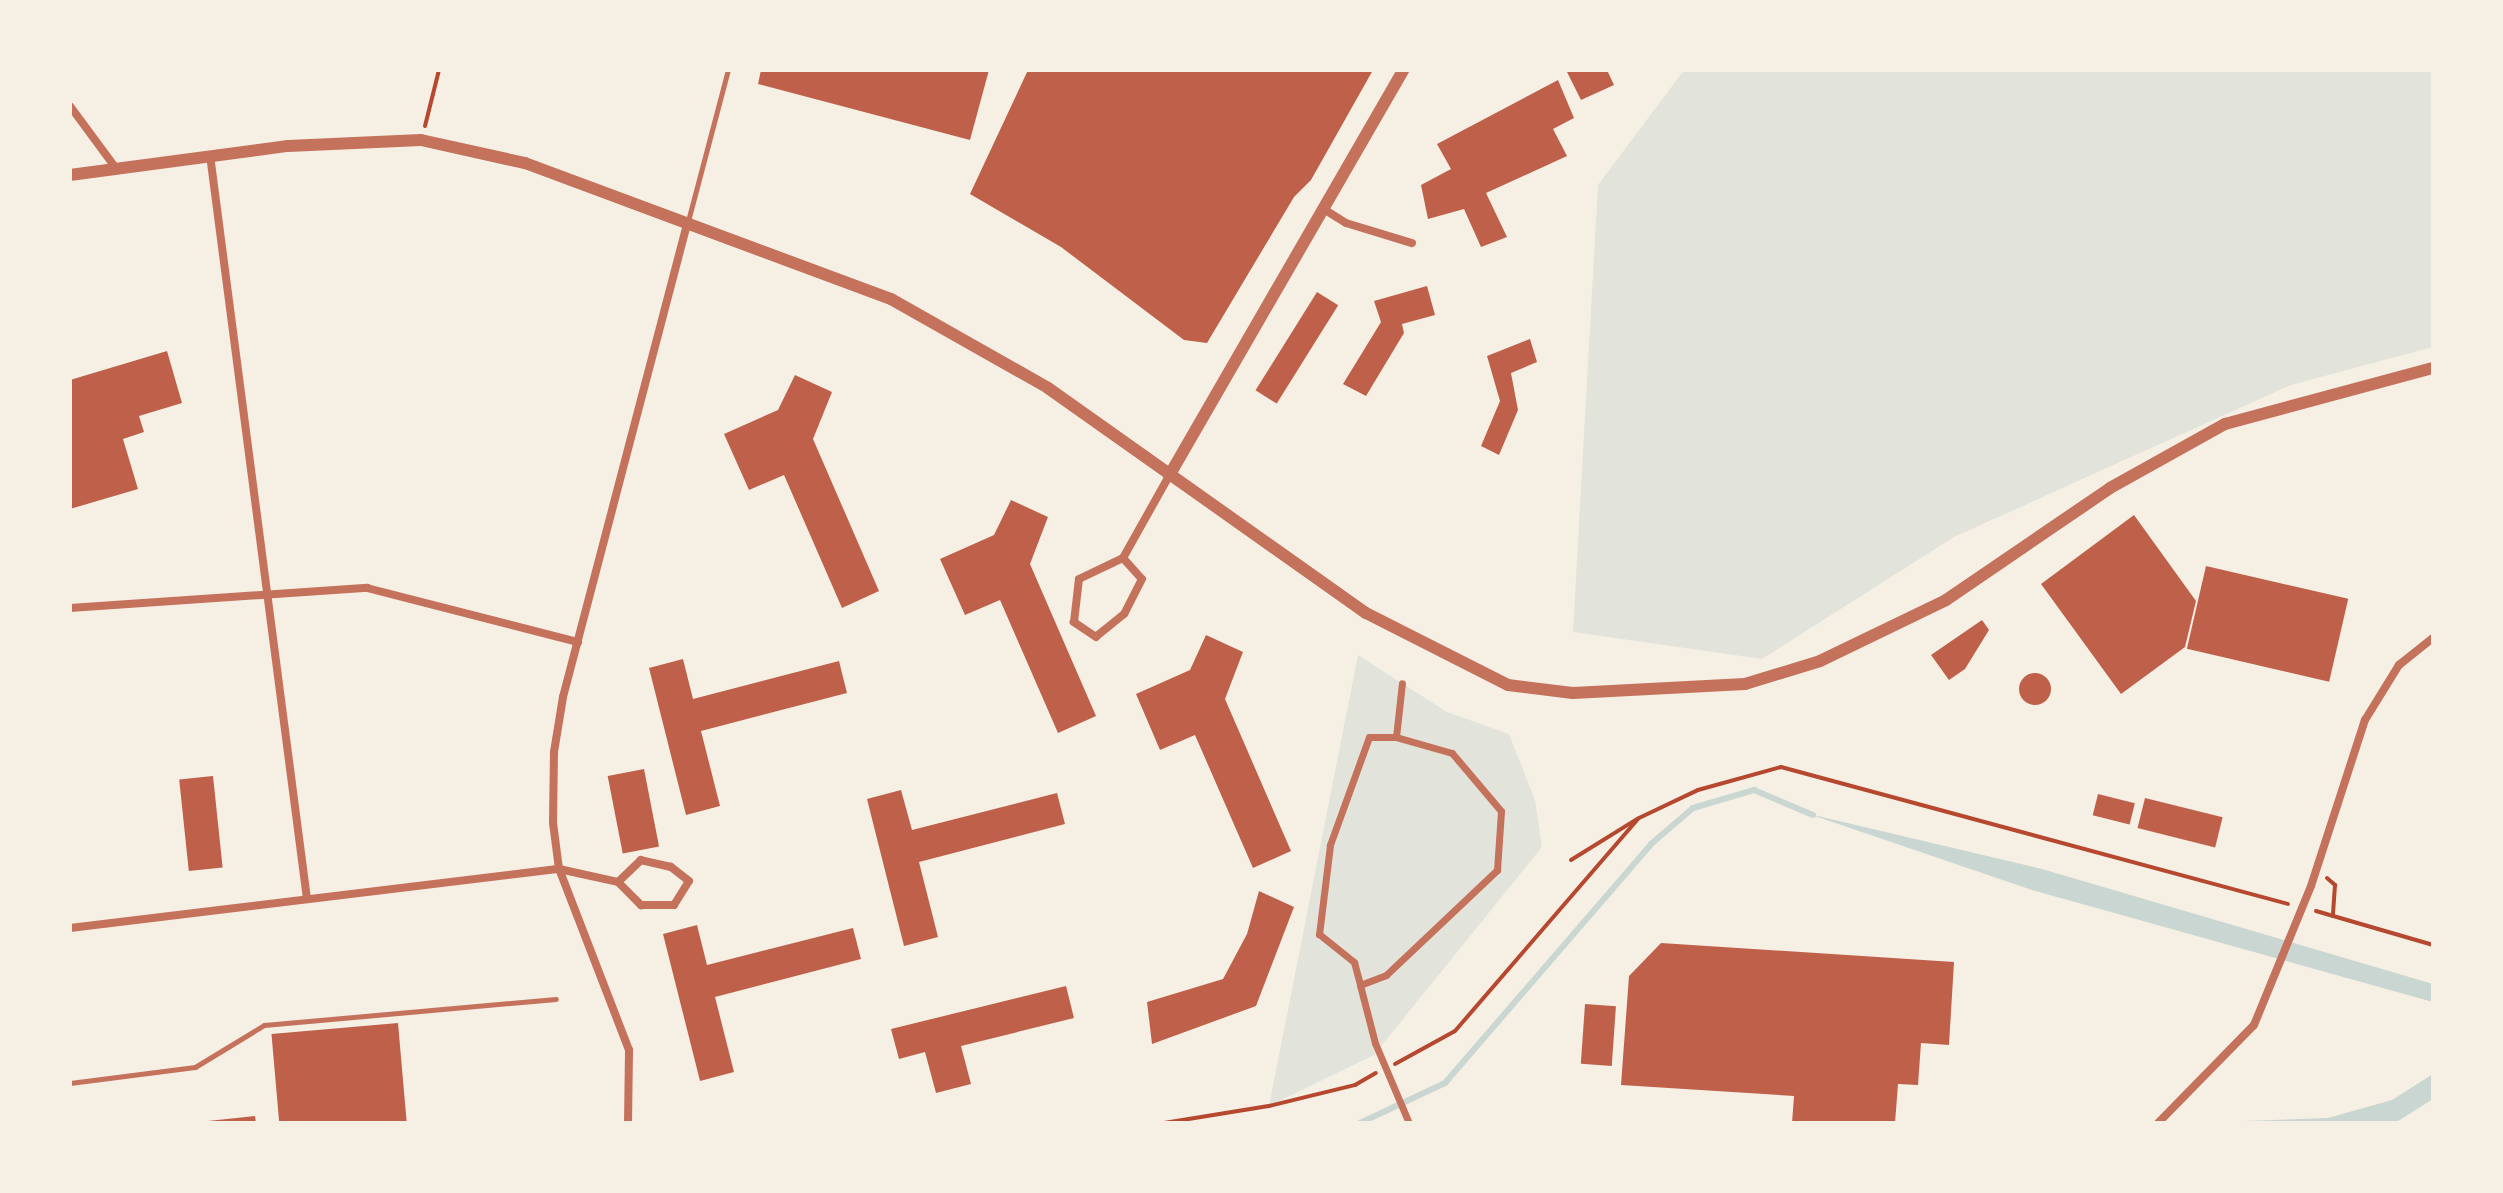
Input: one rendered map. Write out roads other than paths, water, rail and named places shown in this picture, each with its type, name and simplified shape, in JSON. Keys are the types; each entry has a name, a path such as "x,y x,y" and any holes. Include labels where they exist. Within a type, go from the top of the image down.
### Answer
{"street":[{"path":"1123,558 1142,579 1124,614 1096,637 1074,622 1079,579 1123,558 1321,207 1403,70"},
{"path":"70,106 115,167"},
{"path":"70,175 288,146 421,140 525,163 688,222 916,312 1048,388 1366,613 1508,685 1573,693 1745,684 1820,661 1946,600 2110,488 2225,424 2433,368"},
{"path":"210,155 307,899"},
{"path":"1321,207 1346,223 1412,243"},
{"path":"628,1123 629,1050 559,869 553,823 554,752 578,642 688,222"},
{"path":"70,608 367,588 578,642"},
{"path":"2158,1123 2254,1025 2270,997 2311,886 2365,720 2399,665 2433,638"},
{"path":"1396,737 1402,683"},
{"path":"1360,985 1386,975 1497,870 1501,811 1452,753 1396,737 1369,737 1330,845 1319,934 1354,962 1375,1043 1409,1123"},
{"path":"70,928 559,869 618,882 641,905 674,905 689,881 671,867 641,860 618,882"}],"lane":[{"path":"688,222 728,70"},
{"path":"70,1083 195,1067 264,1025 556,999"}],"waterway":[{"path":"1360,1123 1445,1083 1651,844 1693,808 1754,790 1813,815"}]}
